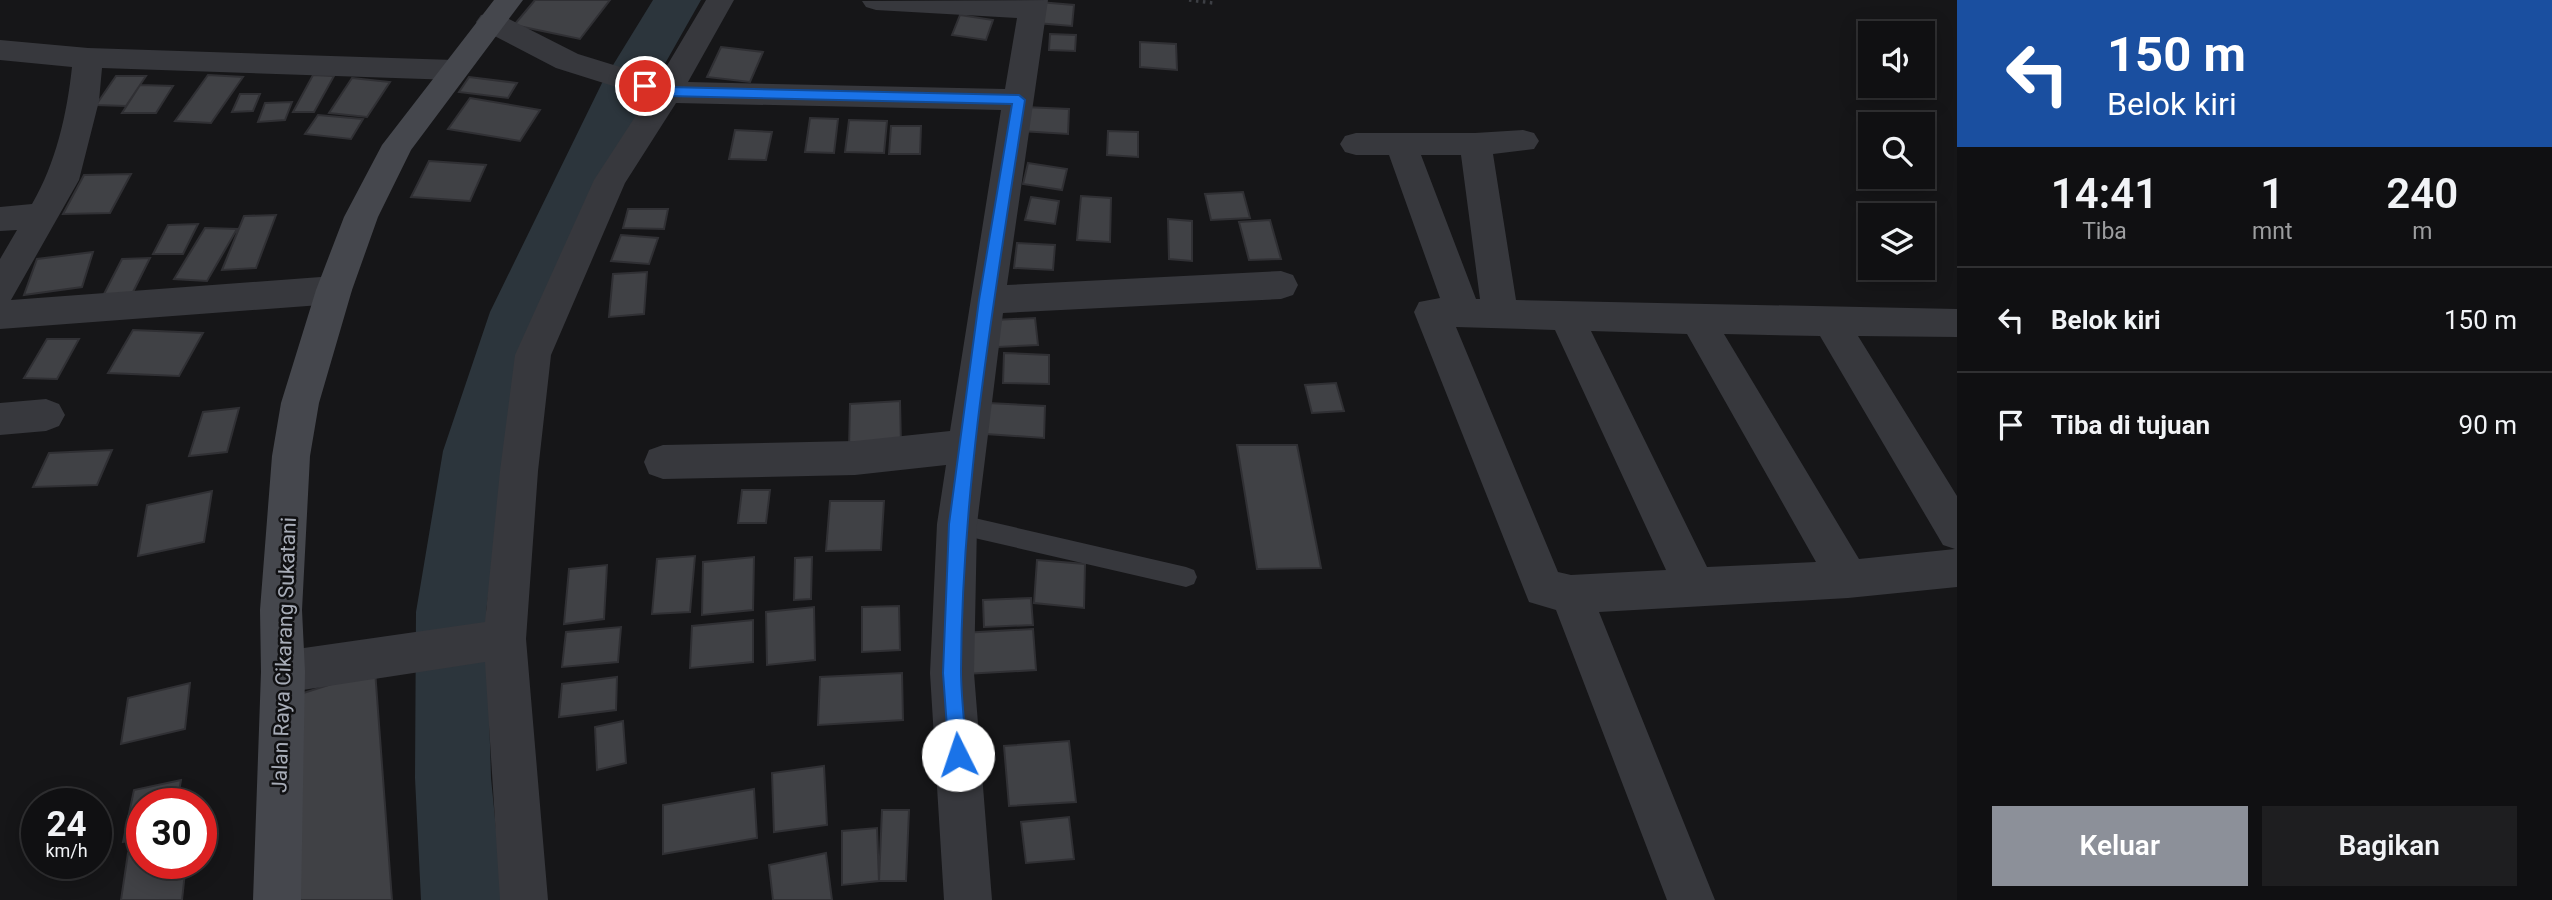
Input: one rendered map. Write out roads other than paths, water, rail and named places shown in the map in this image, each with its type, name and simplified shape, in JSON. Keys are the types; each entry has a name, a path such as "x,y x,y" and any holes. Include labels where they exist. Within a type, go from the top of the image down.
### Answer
{"main road":[{"name":"Jalan Raya Cikarang Sukatani","path":"277,900 283,672 281,610 291,456 300,403 334,290 360,217 398,145 500,11"}],"street":[{"path":"524,900 494,640 533,355 610,180 656,89 720,0"},
{"path":"876,1 1032,5 987,300 957,524 952,673 968,900"},
{"path":"500,11 567,61 656,89 1019,100"},
{"path":"0,50 89,58 454,70"},
{"path":"0,290 63,180 84,101 89,58"},
{"path":"1356,144 1475,144 1523,141"},
{"path":"1401,144 1463,312"},
{"path":"1475,144 1500,313"},
{"path":"0,219 43,216"},
{"path":"987,300 1281,285"},
{"path":"0,315 334,290"},
{"path":"1957,324 1432,312 1544,587 1571,594 1848,579 1957,568"},
{"path":"1566,317 1696,588"},
{"path":"1697,320 1848,579"},
{"path":"1831,321 1957,532"},
{"path":"0,419 46,415"},
{"path":"663,462 855,458 967,446"},
{"path":"1571,594 1691,900"},
{"path":"283,672 494,640"}],"lane":[{"path":"957,524 1186,578"}],"waterway":[{"path":"462,900 453,778 451,612 475,451 520,312 628,83 677,0"}]}
